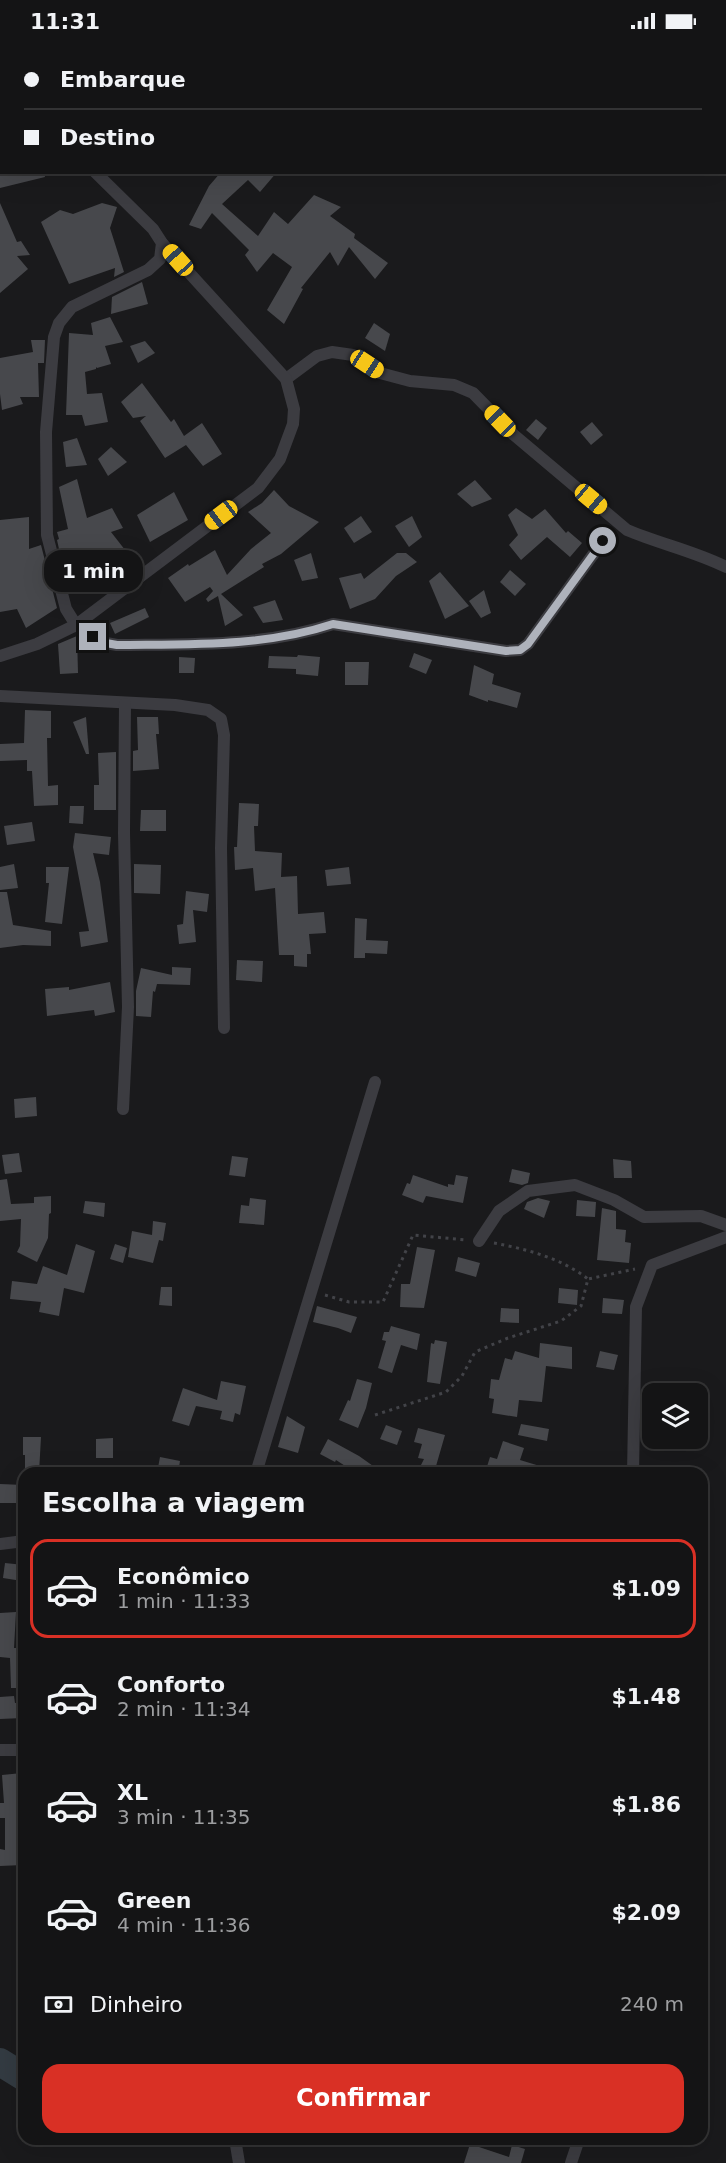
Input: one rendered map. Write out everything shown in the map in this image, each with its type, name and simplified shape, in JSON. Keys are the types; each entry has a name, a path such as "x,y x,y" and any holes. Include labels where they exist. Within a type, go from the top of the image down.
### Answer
{"street":[{"path":"0,656 37,644 76,625 258,488 280,459 293,424 294,409 286,379 162,243 153,229 97,174"},
{"path":"162,243 160,259 148,270 72,307 59,323 54,338 46,432 47,535 66,609 76,625 93,637 117,645 224,644 311,632 333,624 506,651 520,650 528,644 603,541"},
{"path":"286,379 317,356 332,352 353,355 380,373 410,381 454,385 474,393 514,435 627,530 648,539 707,557 726,567"},
{"path":"0,696 175,705 208,710 221,719 224,735 221,848 224,1028"},
{"path":"123,1109 128,1007 124,833 125,704"},
{"path":"258,1467 375,1082"},
{"path":"478,1241 499,1211 528,1191 575,1185 614,1200 644,1217 701,1216 726,1225"},
{"path":"633,1467 636,1306 652,1265 726,1237"},
{"path":"0,1544 18,1542"},
{"path":"0,1750 18,1750"},
{"path":"236,2145 239,2163"},
{"path":"571,2163 577,2145"}],"path":[{"path":"312,1291 349,1302 383,1302 413,1235 478,1241 519,1248 550,1258 588,1279 652,1265"},
{"path":"375,1415 446,1392 462,1376 475,1352 508,1338 561,1321 581,1306 588,1279"}],"building":[{"path":"0,174 44,174 45,177 0,188"},
{"path":"219,174 275,174 260,192 248,180 222,204 258,236 274,212 288,224 314,195 341,207 330,216 355,234 354,238 388,263 375,279 349,247 338,266 330,252 301,288 303,289 284,324 267,310 292,267 273,253 257,272 245,255 249,250 212,213 201,229 189,225 209,186"},
{"path":"0,203 17,242 21,241 30,255 17,256 28,269 0,293"},
{"path":"102,203 117,207 110,228 124,272 114,277 115,268 69,284 41,222 60,210 73,214"},
{"path":"142,282 148,304 111,314 112,297"},
{"path":"110,317 123,342 105,346 111,364 85,372 87,394 102,393 108,422 85,426 82,415 66,415 69,333 93,335 91,323"},
{"path":"374,323 390,334 385,351 365,338"},
{"path":"31,340 45,340 44,363 38,363 39,397 20,397 23,404 2,410 0,358 33,352"},
{"path":"145,341 155,353 138,363 130,346"},
{"path":"142,383 171,422 174,419 184,436 202,423 222,454 203,466 186,445 165,458 140,421 146,416 133,418 121,402"},
{"path":"536,419 547,428 538,440 526,430"},
{"path":"592,422 603,435 591,445 580,432"},
{"path":"77,438 87,465 66,467 63,442"},
{"path":"111,447 127,462 108,476 98,459"},
{"path":"77,479 87,518 112,508 123,528 111,532 136,564 110,572 83,590 61,558 57,540 59,539 57,532 68,529 59,487"},
{"path":"475,480 492,499 472,507 457,494"},
{"path":"274,490 289,506 319,522 281,554 262,564 264,567 221,594 243,615 225,626 218,596 208,602 206,599 213,591 210,587 185,602 168,578 215,550 227,575 251,549 271,533 248,512 262,503"},
{"path":"174,492 188,520 150,542 137,515"},
{"path":"516,508 532,519 545,509 566,533 568,531 582,543 570,557 547,537 521,560 509,545 518,535 508,515"},
{"path":"361,516 372,532 354,543 344,528"},
{"path":"412,516 422,537 409,547 395,526"},
{"path":"29,517 29,549 41,545 57,608 26,628 17,609 0,612 0,520"},
{"path":"311,553 318,578 302,581 294,560"},
{"path":"397,553 406,553 417,562 396,576 375,599 350,609 339,578 361,573 364,579"},
{"path":"510,570 526,584 515,596 500,582"},
{"path":"440,572 469,606 445,619 429,581"},
{"path":"484,590 491,613 481,618 469,601"},
{"path":"275,600 283,620 263,623 253,607"},
{"path":"145,608 149,617 115,634 110,623"},
{"path":"77,636 78,673 60,674 58,644"},
{"path":"414,653 432,660 426,674 409,667"},
{"path":"298,655 320,657 318,676 296,674 296,669 268,668 269,656 297,657"},
{"path":"179,657 195,658 194,673 179,673"},
{"path":"345,662 369,662 368,685 345,685"},
{"path":"474,665 494,674 492,684 521,693 517,708 469,695"},
{"path":"25,710 51,711 51,738 47,738 48,786 58,785 58,805 34,806 32,771 27,771 27,760 0,761 0,744 24,743"},
{"path":"86,717 89,754 86,754 73,722"},
{"path":"137,717 158,717 159,734 156,734 159,769 133,771 133,751 138,750"},
{"path":"116,752 116,810 94,810 94,785 99,785 98,753"},
{"path":"239,803 259,804 258,826 254,826 255,851 282,853 281,877 297,876 298,914 324,912 326,933 309,934 311,954 307,954 307,967 294,966 294,955 279,955 275,888 255,891 253,868 235,870 234,847 237,847"},
{"path":"70,806 84,806 83,824 69,823"},
{"path":"141,810 166,810 166,831 140,831"},
{"path":"32,822 35,841 7,845 4,826"},
{"path":"75,833 111,837 109,855 93,853 100,882 108,942 81,947 79,932 89,931 73,847"},
{"path":"14,864 18,888 0,890 0,867"},
{"path":"134,864 161,865 160,894 134,893"},
{"path":"46,867 69,867 62,924 45,922 49,883 46,883"},
{"path":"349,867 351,884 327,886 325,870"},
{"path":"186,891 209,894 207,912 193,910 196,942 179,944 177,925 183,924"},
{"path":"0,892 7,892 13,925 51,931 51,946 23,945 0,948"},
{"path":"355,918 367,919 366,940 388,941 387,954 365,953 365,958 354,958"},
{"path":"237,960 263,961 262,982 236,980"},
{"path":"172,967 191,968 190,985 157,984 155,992 153,991 151,1017 136,1016 136,991 141,968 172,975"},
{"path":"110,982 115,1012 95,1016 94,1010 47,1016 45,989 69,987 69,990"},
{"path":"36,1097 37,1116 15,1118 14,1099"},
{"path":"19,1153 22,1172 5,1174 2,1155"},
{"path":"232,1156 248,1158 245,1177 229,1175"},
{"path":"613,1159 631,1161 632,1178 614,1178"},
{"path":"512,1169 530,1173 528,1183 522,1185 509,1182"},
{"path":"413,1175 448,1187 448,1184 454,1185 456,1175 468,1177 463,1203 426,1196 423,1203 402,1195"},
{"path":"7,1179 11,1204 34,1203 34,1197 51,1196 48,1238 37,1262 17,1252 20,1246 21,1219 0,1221 0,1180"},
{"path":"250,1198 266,1200 264,1225 239,1223 241,1205 249,1206"},
{"path":"538,1198 550,1201 544,1218 524,1209 527,1202"},
{"path":"577,1200 596,1202 595,1217 576,1216"},
{"path":"85,1201 105,1203 104,1217 83,1213"},
{"path":"602,1208 616,1211 616,1229 626,1230 625,1242 631,1243 629,1263 597,1260"},
{"path":"153,1221 166,1223 163,1241 159,1240 153,1263 128,1257 132,1231 152,1235"},
{"path":"76,1244 95,1251 84,1293 64,1288 59,1316 39,1312 41,1302 10,1299 12,1281 37,1284 43,1266 67,1275"},
{"path":"115,1244 127,1248 123,1263 110,1259"},
{"path":"417,1247 435,1250 424,1308 400,1307 401,1284 410,1284"},
{"path":"458,1257 480,1263 476,1277 455,1271"},
{"path":"161,1287 172,1287 172,1306 159,1305"},
{"path":"559,1288 578,1290 577,1305 558,1303"},
{"path":"603,1298 624,1300 622,1314 602,1313"},
{"path":"317,1306 357,1317 351,1333 313,1322"},
{"path":"501,1308 519,1309 519,1323 500,1322"},
{"path":"391,1326 420,1334 417,1350 401,1345 392,1373 378,1368 386,1341 382,1340 384,1332 389,1332"},
{"path":"435,1340 447,1342 440,1384 427,1382 431,1343 434,1344"},
{"path":"540,1343 572,1347 572,1369 546,1366 542,1402 519,1400 517,1417 492,1413 494,1399 489,1398 491,1379 499,1380 505,1358 512,1360 515,1351 539,1358"},
{"path":"600,1351 618,1355 614,1370 596,1367"},
{"path":"357,1379 372,1383 358,1428 339,1420 348,1400 350,1401"},
{"path":"221,1381 246,1386 240,1415 235,1413 233,1422 220,1419 222,1411 196,1406 189,1426 172,1421 183,1388 217,1400"},
{"path":"287,1416 305,1427 298,1453 278,1447"},
{"path":"521,1424 549,1429 547,1441 518,1435"},
{"path":"386,1425 402,1431 397,1445 380,1439"},
{"path":"418,1428 445,1435 436,1467 420,1467 424,1459 418,1458 422,1444 414,1442"},
{"path":"23,1437 41,1437 39,1467 25,1467 25,1455 23,1455"},
{"path":"113,1438 113,1458 96,1458 96,1439"},
{"path":"328,1439 375,1467 347,1467 320,1454"},
{"path":"503,1441 524,1448 520,1460 543,1467 487,1467 490,1457 497,1459"},
{"path":"160,1457 180,1461 179,1467 158,1467"},
{"path":"0,1484 18,1485 18,1503 0,1503"},
{"path":"5,1563 18,1564 18,1580 3,1578"},
{"path":"16,1612 14,1648 18,1648 18,1688 11,1688 10,1658 0,1657 0,1613"},
{"path":"14,1696 15,1703 18,1703 18,1718 0,1719 0,1697"},
{"path":"18,1773 18,1865 0,1866 0,1849 5,1850 5,1818 0,1818 0,1803 4,1803 2,1775"},
{"path":"470,2145 509,2157 512,2145 525,2149 521,2163 464,2163"}],"waterway":[{"path":"0,2062 18,2073"}],"route":[{"path":"93,637 117,645 224,644 311,632 333,624 506,651 520,650 528,644 603,541"}]}
